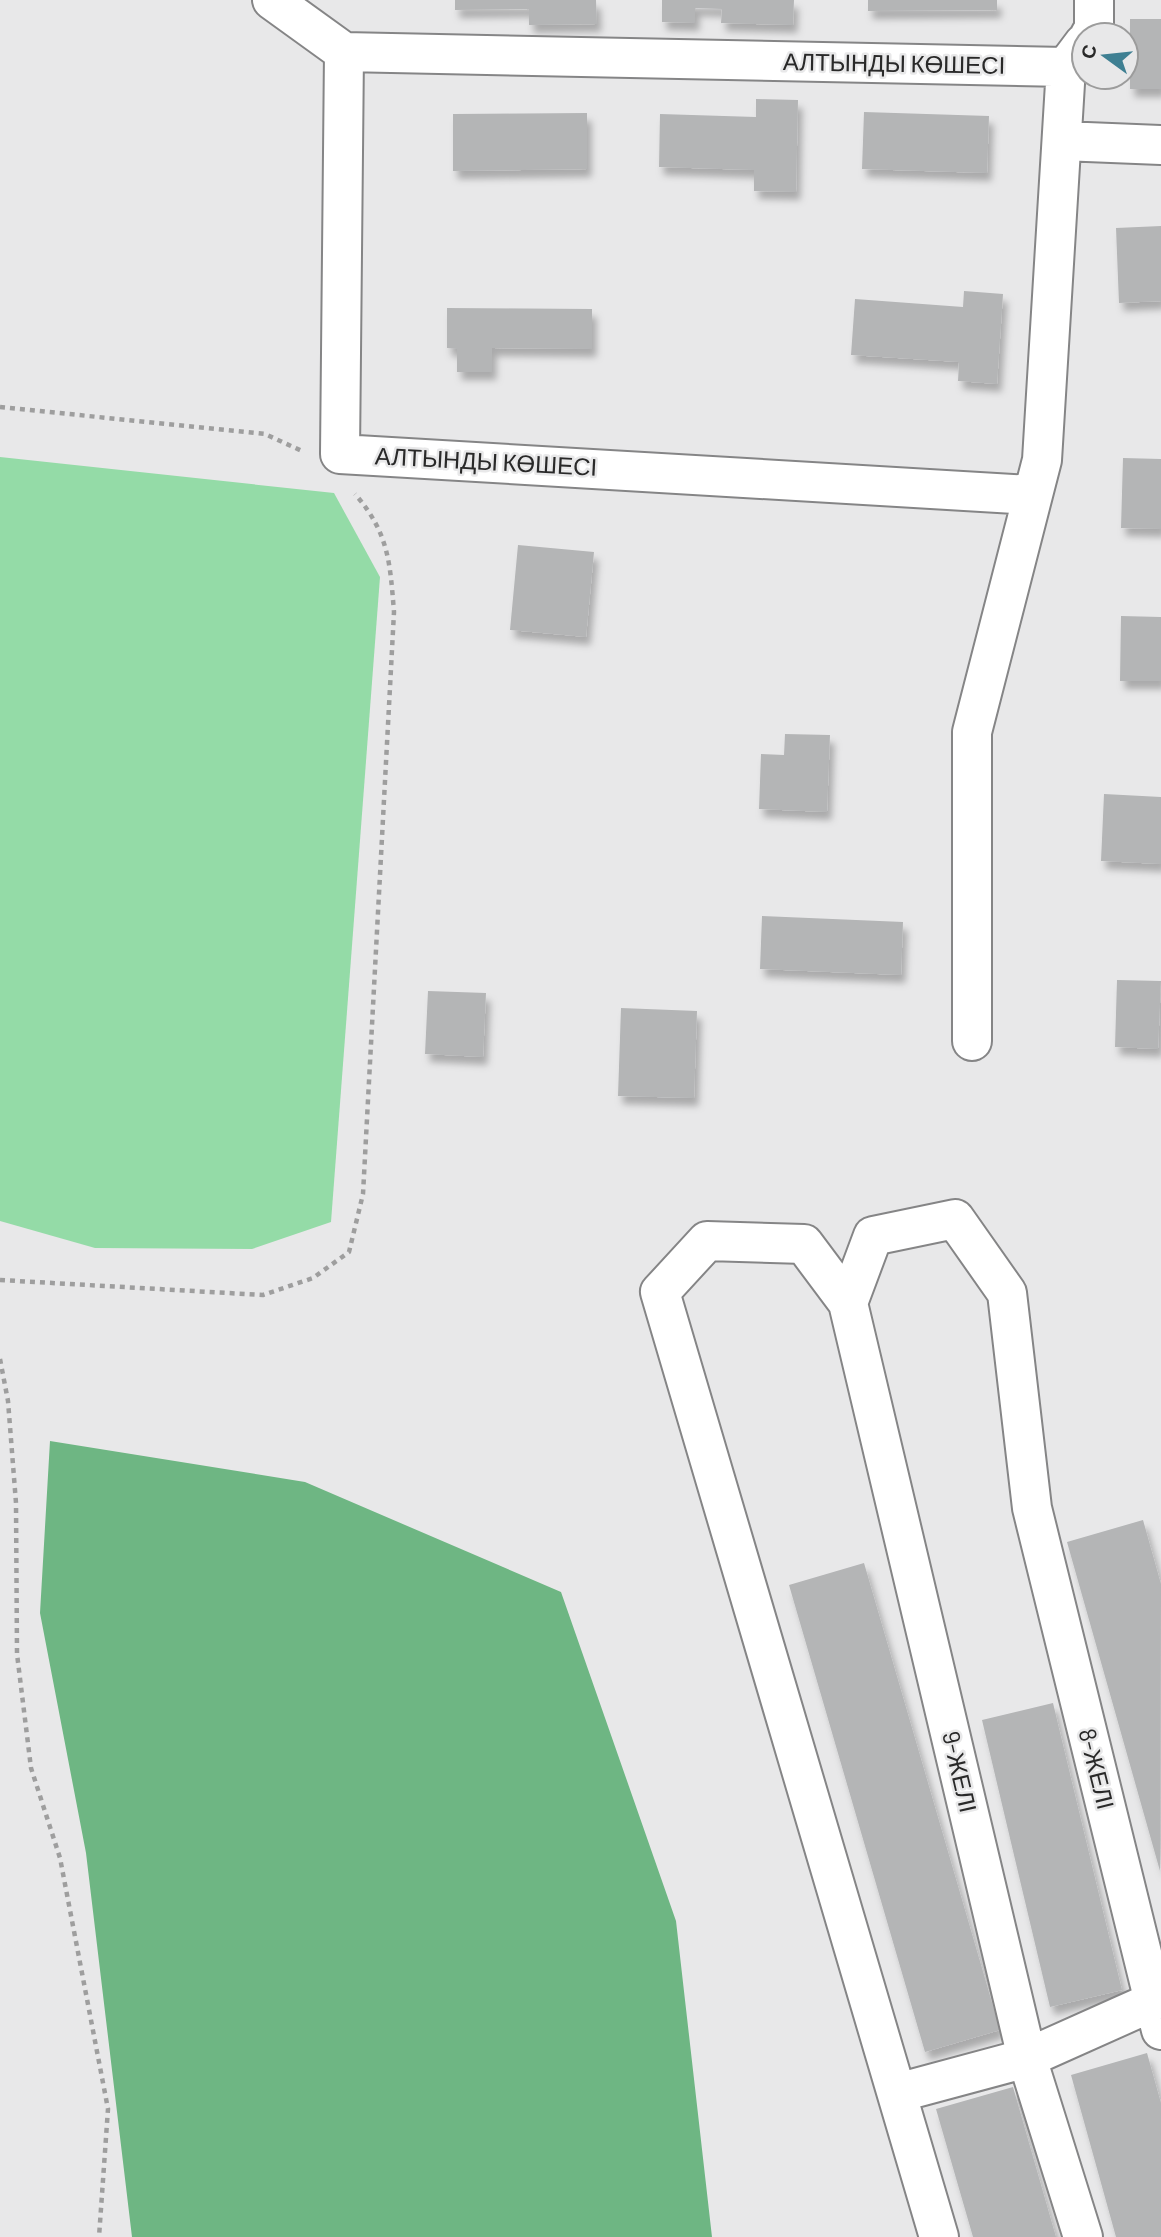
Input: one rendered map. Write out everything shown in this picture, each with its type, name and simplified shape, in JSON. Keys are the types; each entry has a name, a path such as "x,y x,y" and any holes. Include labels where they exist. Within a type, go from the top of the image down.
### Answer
{"street":[{"path":"272,0 344,52"},
{"path":"1094,0 1094,21"},
{"name":"АЛТЫНДЫ КӨШЕСІ","path":"1032,495 340,454 344,52 1070,55"},
{"path":"972,1041 972,733 1042,460 1062,141 1070,88"},
{"path":"1062,141 1161,145"},
{"name":"8-ЖЕЛІ","path":"848,1303 873,1236 955,1219 1007,1293 1032,1508 1158,2010"},
{"path":"848,1303 804,1244 707,1241 660,1292 939,2237"},
{"name":"9-ЖЕЛІ","path":"848,1303 1027,2058 1083,2237"},
{"path":"897,2092 1027,2058 1158,2010"}],"path":[{"path":"0,407 265,434 308,456"},
{"path":"0,1280 263,1295 313,1279 349,1252 363,1194 394,612 390,557 368,510 353,492"},
{"path":"0,1359 8,1401 16,1503 17,1654 31,1768 60,1858 108,2109 99,2237"}],"green space":[{"path":"0,457 334,493 380,577 331,1222 252,1249 95,1248 0,1221"},
{"path":"50,1441 305,1482 561,1592 676,1921 712,2237 132,2237 86,1853 40,1613"}],"building":[{"path":"455,0 596,0 597,24 529,25 529,9 455,10"},
{"path":"662,0 794,0 793,25 721,23 722,9 695,8 695,23 662,22"},
{"path":"868,0 997,0 997,10 868,11"},
{"path":"1161,19 1161,89 1140,89 1140,21 1130,21"},
{"path":"756,99 798,100 796,192 754,191 754,170 659,167 660,114 756,117"},
{"path":"864,112 989,116 987,173 862,169"},
{"path":"587,113 587,169 453,171 453,114"},
{"path":"1161,226 1161,301 1119,303 1116,228"},
{"path":"964,291 1003,294 997,384 958,381 959,362 851,355 855,299 963,307"},
{"path":"447,308 592,309 592,349 492,348 492,372 457,372 457,349 447,348"},
{"path":"1123,458 1161,459 1161,529 1121,528"},
{"path":"518,545 594,552 586,637 510,630"},
{"path":"1121,616 1161,617 1161,681 1120,681"},
{"path":"785,734 830,735 827,812 759,809 761,754 784,755"},
{"path":"1104,794 1161,797 1161,864 1101,861"},
{"path":"762,916 903,922 901,975 760,969"},
{"path":"1117,980 1161,981 1158,1049 1115,1047"},
{"path":"428,991 486,993 483,1057 425,1054"},
{"path":"621,1008 697,1011 694,1098 618,1096"},
{"path":"1143,1520 1161,1584 1160,1871 1067,1542"},
{"path":"864,1563 1000,2030 925,2052 789,1585"},
{"path":"1053,1703 1122,1990 1050,2007 982,1720"},
{"path":"1147,2053 1161,2103 1161,2237 1116,2237 1071,2075"},
{"path":"1013,2087 1056,2237 973,2237 936,2109"}]}
